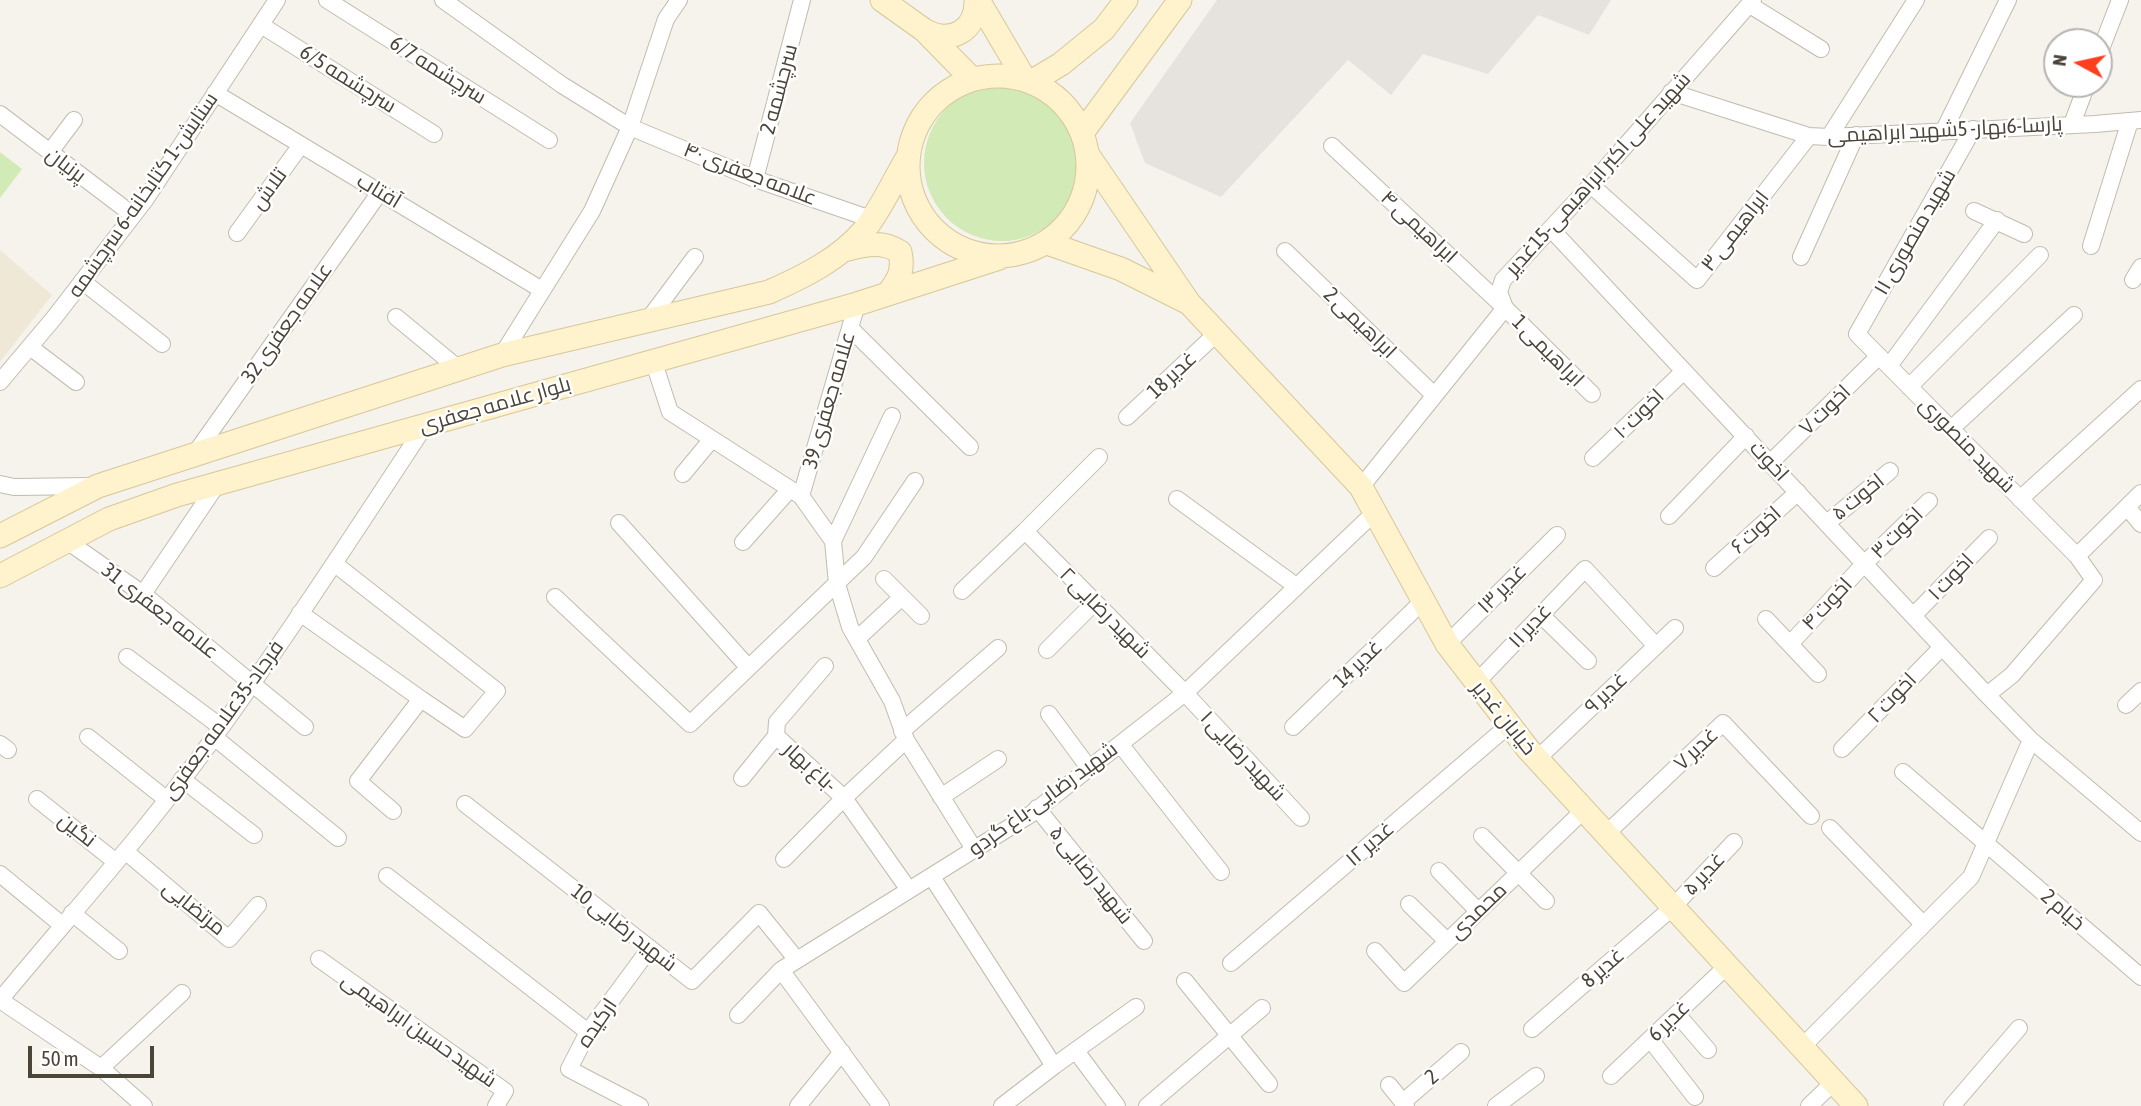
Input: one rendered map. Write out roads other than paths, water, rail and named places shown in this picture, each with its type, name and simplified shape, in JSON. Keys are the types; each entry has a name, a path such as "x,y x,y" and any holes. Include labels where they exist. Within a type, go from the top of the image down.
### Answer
{"main road":[{"path":"882,0 983,77"},
{"path":"1028,80 1062,64 1104,29 1126,0"},
{"path":"1180,0 1085,144 1086,189 1072,219 1047,243 1024,254 999,258 962,250 931,229 912,196 908,158 913,134 925,112 942,94 983,77 1028,80 1053,94 1070,111 1085,144 1189,303"},
{"path":"930,36 945,37 965,30 979,3"},
{"path":"979,3 1028,80"},
{"path":"979,3 983,77"},
{"path":"930,36 942,94"},
{"name":"بلوار علامه جعفری","path":"0,536 98,486 502,355 769,292 807,275 865,229 908,158"},
{"path":"1047,243 1121,269 1189,303"},
{"path":"840,251 872,244 890,246 900,252 903,264 901,276 888,294"},
{"name":"بلوار علامه جعفری","path":"0,576 109,519 177,495 857,304 999,258"},
{"name":"خیابان غدیر","path":"1189,303 1361,487 1447,644 1537,759 1856,1106"}],"street":[{"name":"ستایش-1 کتابخانه-6 سرچشمه","path":"0,383 133,215 277,0"},
{"name":"سرچشمه 6/7","path":"327,0 549,140"},
{"name":"علامه جعفری ۴۰","path":"443,0 562,85 630,127 755,179 871,219"},
{"path":"502,355 592,211 630,127 666,19 680,0"},
{"name":"سرچشمه 2","path":"755,179 802,0"},
{"path":"1829,137 1916,0"},
{"path":"1944,130 2008,0"},
{"path":"2109,28 2120,0"},
{"path":"1751,2 1821,49"},
{"name":"شهید علی اکبر ابراهیمی-15غدیر","path":"1361,487 1505,308 1499,292 1503,280 1591,185 1751,2"},
{"name":"سرچشمه 6/5","path":"261,25 434,134"},
{"name":"آفتاب","path":"215,93 542,290"},
{"name":"پارسا-6بهار- 5شهید ابراهیمی","path":"1671,93 1809,136 2136,120"},
{"path":"2072,124 2082,98"},
{"name":"پرنیان","path":"0,114 133,215"},
{"path":"50,152 74,120"},
{"path":"2091,246 2136,120"},
{"name":"شهید منصوری ۱۱","path":"1857,334 1973,129"},
{"path":"1801,257 1856,135"},
{"name":"ابراهیمی ۳","path":"1591,185 1697,280 1809,136"},
{"name":"تلاش","path":"237,233 301,145"},
{"name":"ابراهیمی ۴","path":"1332,146 1505,308"},
{"name":"علامه جعفری 32","path":"194,455 380,192"},
{"path":"1974,211 2024,234"},
{"name":"اخوت ۷","path":"1770,463 1884,361 1997,220"},
{"name":"اخوت","path":"1551,229 1987,695 2031,740 2141,833"},
{"name":"ابراهیمی 2","path":"1285,251 1434,395"},
{"path":"1909,387 2040,256"},
{"path":"648,320 695,257"},
{"path":"82,281 162,344"},
{"name":"علامه جعفری 39","path":"796,493 857,304"},
{"name":"ابراهیمی 1","path":"1505,308 1592,394"},
{"path":"1951,429 2074,315"},
{"path":"396,317 459,369"},
{"path":"850,328 970,447"},
{"name":"غدیر 18","path":"1127,417 1217,333"},
{"name":"شهید منصوری","path":"1857,334 2077,556 2094,580 2012,675 1987,695"},
{"path":"30,347 76,382"},
{"path":"653,360 670,412 796,493 833,541"},
{"name":"اخوت ۱۰","path":"1593,458 1684,370"},
{"path":"2020,499 2141,389"},
{"path":"892,416 833,541 836,584 850,627 892,701 904,735 974,849"},
{"name":"فرجاد-35علامه جعفری","path":"144,1106 101,1068 0,1000 121,856 218,732 335,564 426,424"},
{"path":"1669,516 1746,436"},
{"path":"683,474 712,439"},
{"path":"962,591 1099,457"},
{"name":"اخوت ۵","path":"1827,523 1890,471"},
{"path":"555,597 690,724 864,557 915,481"},
{"path":"143,594 218,483"},
{"path":"0,484 13,487 98,486"},
{"name":"اخوت ۶","path":"1714,568 1798,492"},
{"path":"743,542 796,493"},
{"path":"2077,556 2141,493"},
{"path":"1177,499 1296,586"},
{"name":"اخوت ۳","path":"1864,564 1929,501"},
{"path":"2127,507 2141,524"},
{"name":"شهید رضایی-باغ گردو","path":"738,1015 781,970 932,877 1037,808 1185,693 1374,513"},
{"path":"619,523 748,667"},
{"name":"شهید رضایی ۲","path":"1025,531 1185,693"},
{"name":"غدیر ۱۳","path":"1447,644 1557,535"},
{"name":"اخوت ۱","path":"1913,616 1989,538"},
{"name":"علامه جعفری 31","path":"67,541 143,594 305,727"},
{"path":"300,613 465,729 497,691 335,564"},
{"name":"اخوت ۴","path":"1790,643 1864,564"},
{"name":"غدیر ۱۱","path":"1476,683 1585,569 1656,646"},
{"path":"884,579 921,616"},
{"path":"857,639 902,597"},
{"name":"غدیر 14","path":"1293,727 1423,601"},
{"path":"1046,650 1094,603"},
{"path":"1541,615 1588,661"},
{"path":"1766,619 1818,674"},
{"name":"غدیر ۹","path":"1537,759 1675,628"},
{"name":"اخوت ۲","path":"1842,749 1941,646"},
{"path":"784,859 904,735 998,648"},
{"path":"127,657 218,732 338,838"},
{"path":"742,778 776,736 777,722 825,666"},
{"path":"2126,705 2141,691"},
{"name":"شهید رضایی ۱","path":"1185,693 1301,818"},
{"path":"393,811 358,781 421,699"},
{"path":"1049,714 1089,768"},
{"name":"غدیر ۷","path":"1606,834 1723,723 1811,816"},
{"name":"غدیر ۱۲","path":"1231,963 1509,725"},
{"name":"باغ بهار-","path":"776,736 844,798 909,890"},
{"path":"88,737 166,799"},
{"path":"1801,1048 1971,877 2031,740"},
{"path":"1120,744 1221,872"},
{"path":"941,797 998,759"},
{"name":"2 خیام","path":"1903,772 2141,977"},
{"path":"182,779 254,835"},
{"name":"نگین","path":"37,799 121,856"},
{"name":"شهید رضایی 10","path":"465,804 692,981 759,913 797,960"},
{"name":"شهید رضایی ۵","path":"1037,808 1144,942"},
{"name":"محمدی","path":"1375,951 1404,983 1584,810"},
{"path":"1830,828 1923,924"},
{"path":"1482,835 1546,901"},
{"name":"غدیر ۵","path":"1674,907 1734,842"},
{"name":"مرتضایی","path":"121,856 229,939 258,905"},
{"path":"1439,871 1478,911"},
{"path":"0,874 120,951"},
{"path":"387,876 588,1032"},
{"path":"932,877 1054,1066"},
{"path":"1409,904 1447,941"},
{"name":"غدیر 8","path":"1532,1029 1674,907"},
{"name":"ارکیده","path":"640,1106 569,1069 588,1032 650,948"},
{"name":"شهید حسین ابراهیمی","path":"319,960 505,1091 496,1106"},
{"name":"غدیر 6","path":"1611,1076 1727,966"},
{"path":"781,970 881,1106"},
{"path":"1185,981 1269,1084"},
{"path":"101,1068 182,993"},
{"path":"1010,1103 1054,1066 1136,1007"},
{"path":"1147,1106 1262,1008"},
{"path":"1676,1014 1708,1050"},
{"path":"1952,1106 2019,1028"},
{"path":"1650,1039 1695,1097"},
{"path":"1076,1051 1116,1106"},
{"path":"798,1106 842,1052"},
{"name":"2","path":"1404,1104 1461,1052"},
{"path":"1496,1106 1536,1076"},
{"path":"1809,1106 1834,1083"},
{"path":"1389,1085 1404,1104"}]}
